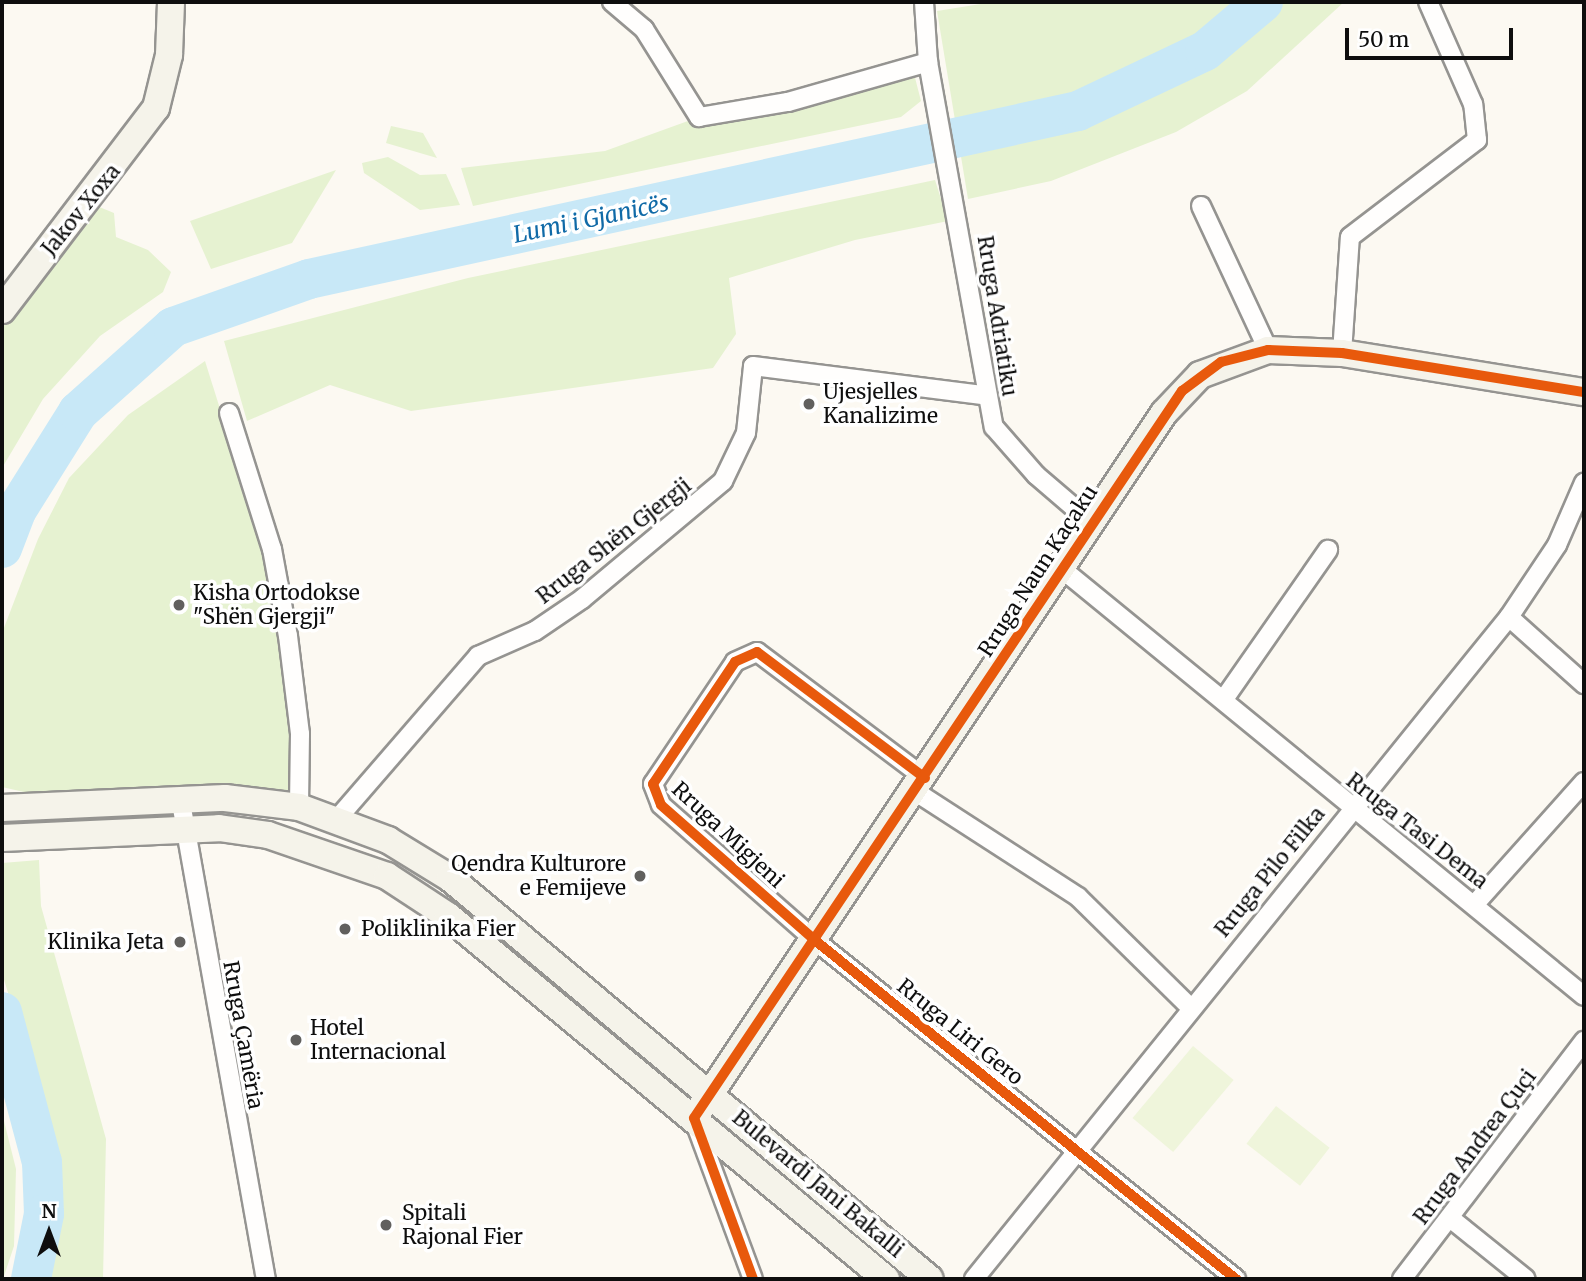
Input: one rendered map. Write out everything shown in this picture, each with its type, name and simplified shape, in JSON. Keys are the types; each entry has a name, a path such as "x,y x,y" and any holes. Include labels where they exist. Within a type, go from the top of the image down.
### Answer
{"main road":[{"name":"Jakov Xoxa","path":"2,310 156,108 167,74 170,2"},
{"name":"Rruga Naun Kaçaku","path":"694,1118 817,942 1092,523 1182,391 1221,362 1268,350 1342,353 1584,392"},
{"name":"Bulevardi Jani Bakalli","path":"2,808 180,797 299,807 337,819 406,849 450,878 930,1279"},
{"name":"Bulevardi Jani Bakalli","path":"2,838 185,828 268,835 398,882 694,1118 886,1279"}],"street":[{"path":"612,2 644,29 699,117 788,102 930,69"},
{"name":"Rruga Adriatiku","path":"924,2 930,69 953,193 984,395 1010,449 1092,523"},
{"path":"1342,353 1350,237 1477,140 1472,104 1428,2"},
{"path":"1201,206 1268,350"},
{"name":"Rruga Shën Gjergji","path":"337,819 478,656 535,631 582,599 723,481 746,433 753,366 984,395"},
{"path":"229,413 272,549 288,636 300,734 299,807"},
{"name":"Rruga Pilo Filka","path":"974,1279 1079,1152 1350,809 1509,617 1557,545 1584,483"},
{"path":"1224,699 1328,550"},
{"name":"Rruga Tasi Dema","path":"1062,569 1224,699 1350,809 1474,905 1584,996"},
{"path":"1509,617 1584,684"},
{"name":"Rruga Migjeni","path":"817,942 661,805 653,785 657,774 735,662 757,652 921,785"},
{"path":"1474,905 1584,782"},
{"path":"921,785 1078,897 1191,1007"},
{"name":"Rruga Çamëria","path":"180,797 266,1279"},
{"name":"Rruga Liri Gero","path":"817,942 1236,1279"},
{"name":"Rruga Andrea Çuçi","path":"1402,1279 1584,1041"},
{"path":"694,1118 753,1279"},
{"path":"1450,1218 1526,1279"}],"green space":[{"path":"993,2 1344,2 1247,91 1176,132 1051,181 968,199 937,11"},
{"path":"912,66 921,101 901,117 473,206 461,168 605,151 699,117"},
{"path":"391,126 423,133 437,158 386,143"},
{"path":"388,157 420,175 446,174 460,205 420,210 364,173 362,163"},
{"path":"336,170 292,243 211,269 190,221"},
{"path":"935,180 948,221 855,240 729,278 736,334 713,368 411,411 330,385 247,421 224,341 468,278"},
{"path":"92,204 114,213 116,237 148,250 171,272 163,292 100,336 43,399 2,468 2,322"},
{"path":"205,361 264,549 294,734 292,800 46,797 2,787 2,633 38,539 69,478 128,415"},
{"path":"39,860 41,906 106,1139 103,1279 47,1279 58,1237 56,1150 2,973 2,863"},
{"path":"1193,1046 1234,1080 1173,1152 1133,1118"},
{"path":"1276,1106 1330,1148 1300,1186 1246,1144"},
{"path":"2,1113 16,1169 14,1246 3,1279"}],"waterway":[{"name":"Lumi i Gjanicës","path":"2,548 16,511 78,412 173,327 309,279 1078,111 1205,51 1263,2"},
{"name":"Lumi i Gjanicës","path":"2,1012 42,1162 44,1214 31,1279"}],"cycle path":[{"path":"753,1279 694,1118 1182,391 1221,362 1268,350 1342,353 1584,392"},
{"path":"925,778 757,652 735,662 653,784 661,805 817,942 1236,1279"}],"place":[{"name":"Ujesjelles Kanalizime","path":"809,404"},
{"name":"Kisha Ortodokse \"Shën Gjergji\"","path":"179,605"},
{"name":"Qendra Kulturore e Femijeve","path":"640,876"},
{"name":"Poliklinika Fier","path":"345,929"},
{"name":"Klinika Jeta","path":"180,942"},
{"name":"Hotel Internacional","path":"296,1040"},
{"name":"Spitali Rajonal Fier","path":"386,1225"}]}
